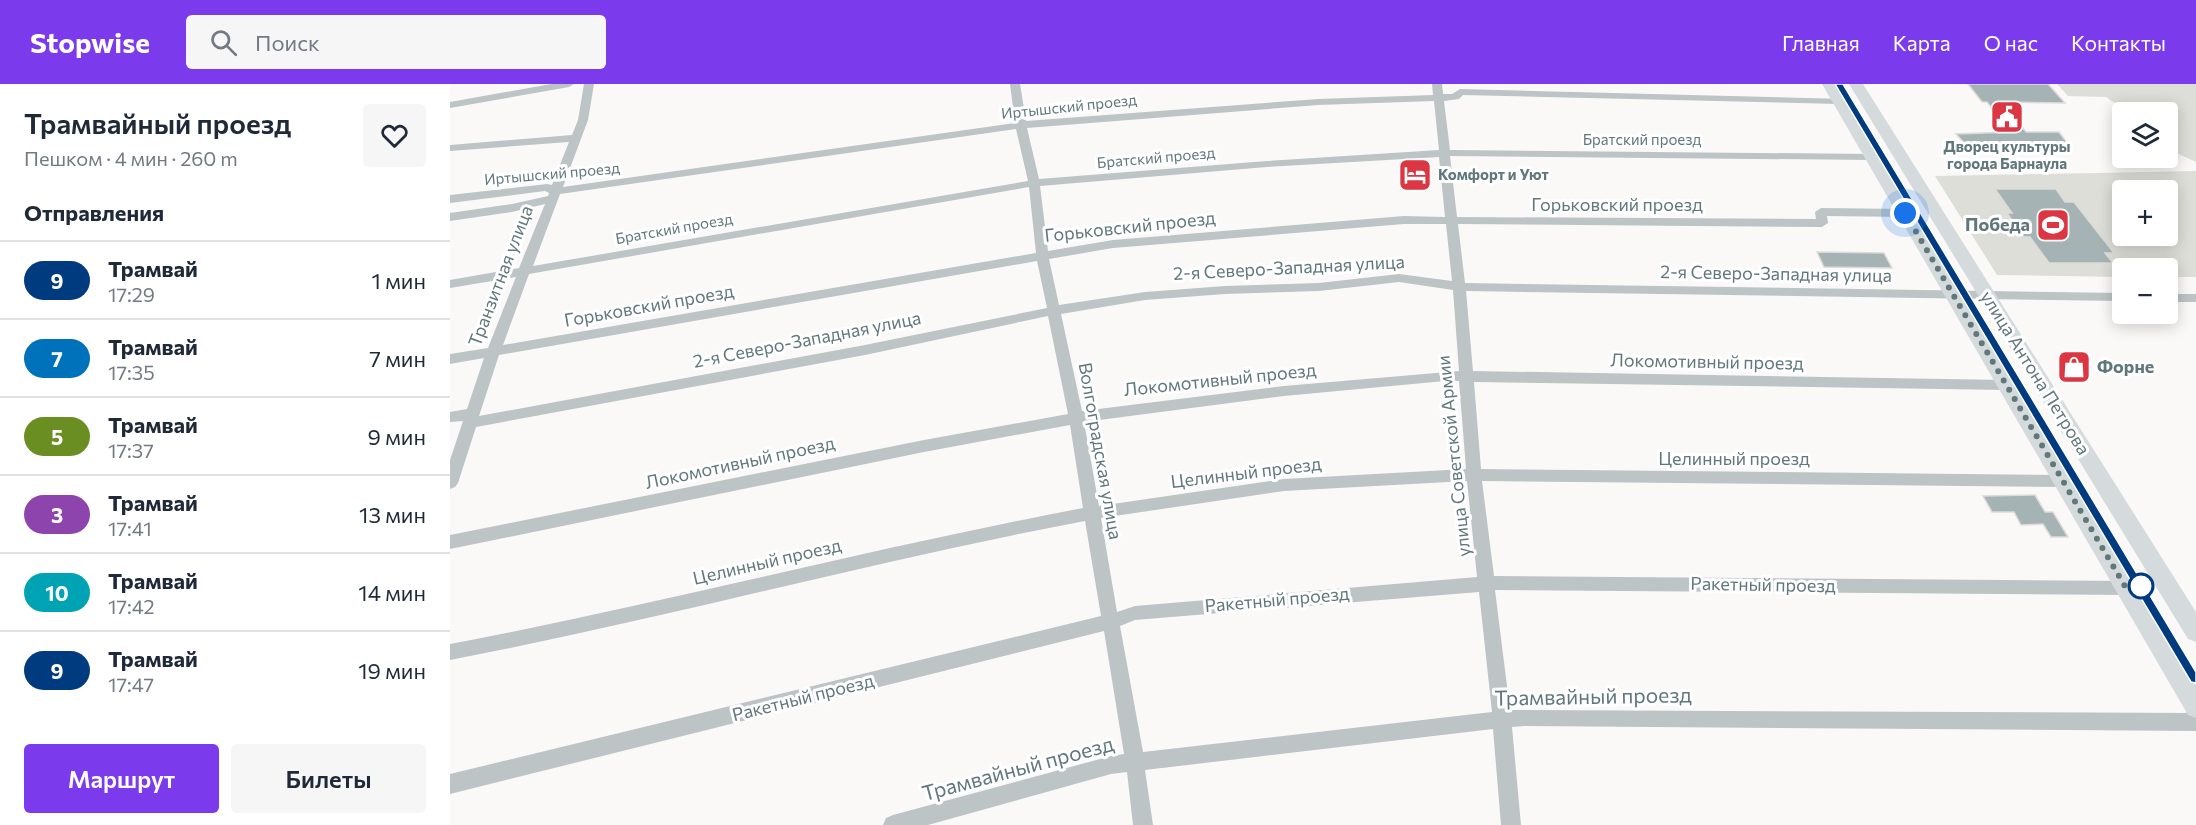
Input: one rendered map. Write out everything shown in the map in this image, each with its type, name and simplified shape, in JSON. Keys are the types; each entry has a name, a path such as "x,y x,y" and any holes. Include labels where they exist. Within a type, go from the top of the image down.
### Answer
{"main road":[{"name":"улица Антона Петрова","path":"1829,84 2196,707"},
{"name":"улица Антона Петрова","path":"1856,84 2196,632"}],"street":[{"path":"450,105 569,84"},
{"name":"Транзитная улица","path":"450,483 523,269 542,227 552,195 583,120 589,84"},
{"name":"Волгоградская улица","path":"1015,84 1021,125 1034,183 1042,254 1076,417 1135,763 1143,825"},
{"name":"Иртышский проезд","path":"450,218 512,208 573,190 1021,125 1159,113 1437,90 1455,97 1460,93 1839,101"},
{"name":"улица Советской Армии","path":"1437,90 1459,287 1464,377 1502,719 1511,825"},
{"path":"450,148 576,138"},
{"name":"Братский проезд","path":"450,284 523,269 1034,183 1267,164 1445,153 1872,157"},
{"name":"Иртышский проезд","path":"450,199 547,187 552,195"},
{"name":"Горьковский проезд","path":"450,359 1042,254 1113,244 1404,220 1822,223 1821,212 1905,213"},
{"name":"2-я Северо-Западная улица","path":"450,417 471,418 865,350 1053,311 1145,296 1225,290 1319,287 1399,278 1479,290 2112,297"},
{"path":"2178,298 2196,298"},
{"name":"Локомотивный проезд","path":"450,542 924,446 1037,427 1076,417 1284,391 1445,376 2006,385"},
{"name":"Целинный проезд","path":"450,652 528,637 960,538 1092,513 1284,485 1474,475 2063,481"},
{"name":"Ракетный проезд","path":"450,784 1110,622 1135,613 1486,583 2126,588"},
{"name":"Трамвайный проезд","path":"893,825 1111,765 1524,717 2196,722"}],"shaded area":[{"path":"2057,84 2196,84 2196,162 2178,154 2178,102 2113,102 2106,97 2068,96"},
{"path":"2196,171 2196,277 2178,277 2178,258 2112,258 2112,277 1997,275 1935,176"}],"building":[{"name":"Дворец культуры города Барнаула","path":"1968,84 2048,84 2065,103 2002,102 2026,132 2059,132 2068,144 1967,146 1956,134 2011,132 1987,102 1982,102"},
{"name":"Победа","path":"1995,189 2056,189 2065,202 2074,202 2114,253 2105,253 2112,263 2049,263 2030,237 2024,237 2007,213 2012,213"},
{"path":"1817,252 1884,253 1892,268 1824,267"},
{"path":"2035,495 2045,512 2053,512 2068,537 2051,537 2043,524 2021,525 2014,512 1992,512 1983,496"}],"tram line":[{"name":"9","path":"1839,84 2196,677"},
{"path":"1840,84 2196,677"}],"place":[{"name":"Дворец культуры города Барнаула","path":"2007,117"},
{"name":"Комфорт и Уют","path":"1415,175"},
{"name":"Победа","path":"2053,225"},
{"name":"Форне","path":"2074,367"}],"route":[{"path":"1905,213 2126,588 2141,586"}]}
